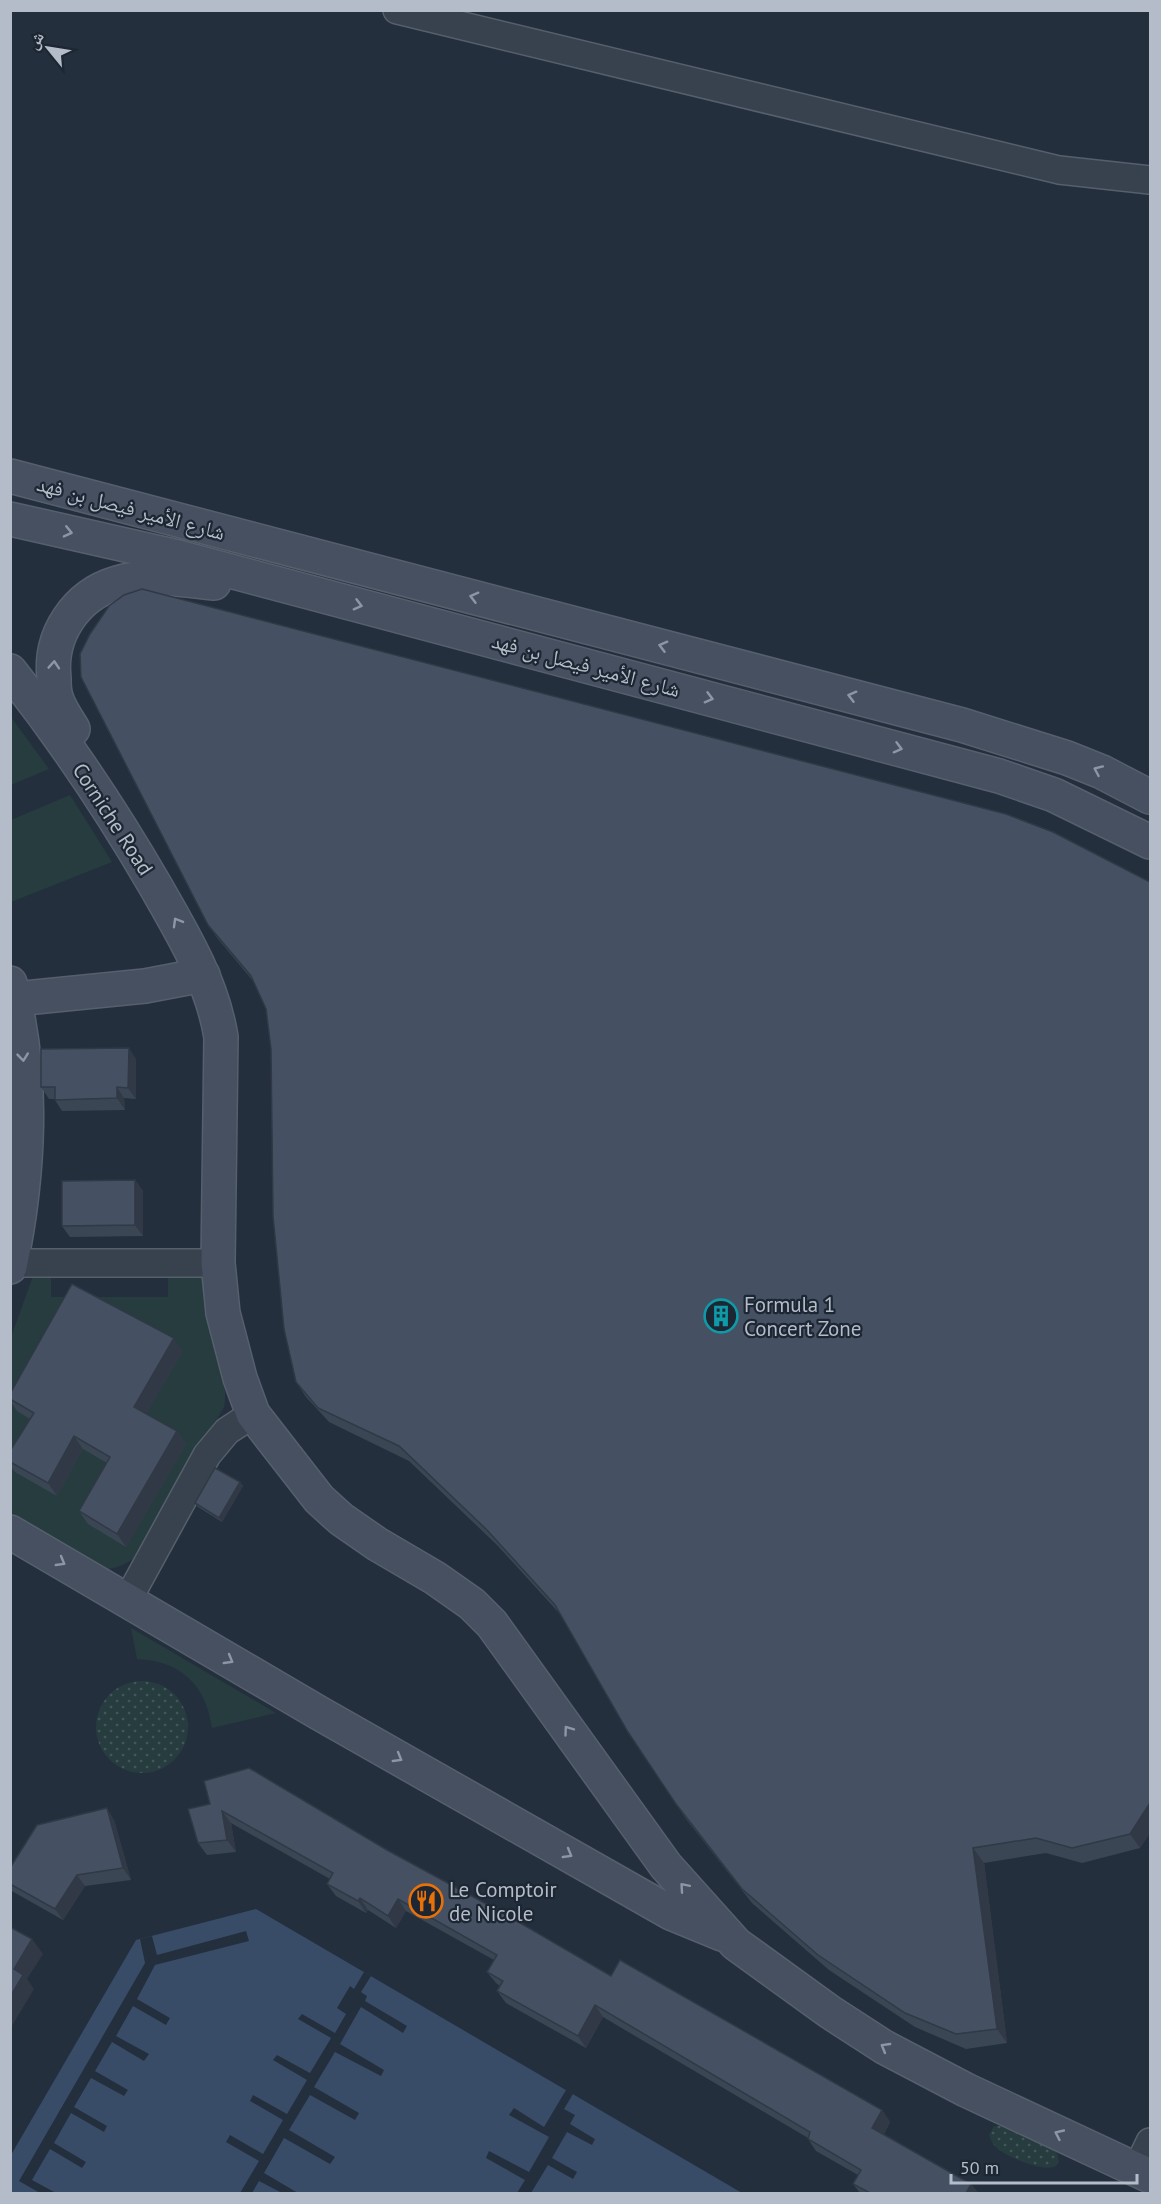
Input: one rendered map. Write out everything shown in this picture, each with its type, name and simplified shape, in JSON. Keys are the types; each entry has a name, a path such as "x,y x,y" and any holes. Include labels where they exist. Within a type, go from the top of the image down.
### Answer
{"main road":[{"name":"شارع الأمير فيصل بن فهد","path":"10,476 962,725 1067,758 1102,772 1150,797"},
{"name":"شارع الأمير فيصل بن فهد","path":"10,519 174,556 999,776 1054,795 1150,842"},
{"path":"146,869 55,696 53,669 57,642 70,614 90,594 118,582 147,579 174,578 313,593"},
{"name":"Corniche Road","path":"10,670 45,715 115,818 146,869 181,930 202,975 219,1020 221,1036 218,1263 223,1313 240,1378 253,1414 319,1499 341,1519 377,1544 435,1578 472,1604 492,1624 666,1866 731,1937"},
{"path":"11,1265 25,1168 26,1109 23,1059 13,991 145,986 202,975"},
{"path":"10,1532 330,1719 671,1913 731,1937 736,1944 830,2012 884,2047 966,2090 1146,2162"}],"street":[{"path":"397,10 1059,170 1150,180"},
{"path":"11,1265 218,1263"},
{"path":"127,1601 207,1455 227,1431 253,1414"}],"green space":[{"path":"11,717 49,769 10,785"},
{"path":"70,795 112,862 11,902 11,820"},
{"path":"198,1272 202,1277 211,1333 224,1379 224,1407 135,1558 116,1567 95,1570 11,1521 10,1340 33,1276 51,1274 51,1297 168,1297 168,1273"},
{"path":"131,1628 276,1713 212,1728 204,1699 189,1678 166,1665 137,1659"},
{"path":"142,1681 159,1685 174,1695 184,1710 188,1727 184,1744 174,1759 159,1769 142,1773 125,1769 110,1759 100,1744 96,1727 100,1710 110,1695 125,1685"},
{"path":"994,2126 1000,2126 1056,2151 1058,2161 1055,2166 1047,2168 1036,2166 1003,2152 994,2145 989,2135"}],"water":[{"path":"256,1909 742,2193 11,2194 11,2155 136,1940"}],"pier":[{"path":"246,1931 249,1941 155,1965 137,1999 170,2018 166,2025 133,2006 116,2036 149,2054 144,2061 112,2042 95,2071 128,2090 124,2096 91,2078 74,2107 107,2126 104,2132 71,2113 54,2143 86,2162 82,2168 50,2149 32,2180 56,2193 40,2193 19,2181 145,1963 140,1939 152,1936 157,1955"},
{"path":"364,1972 371,1976 361,1992 367,1996 365,2001 407,2026 403,2033 361,2007 340,2044 384,2070 381,2076 335,2052 314,2087 359,2113 355,2120 310,2095 289,2130 335,2157 330,2164 284,2138 264,2173 298,2193 282,2193 259,2181 252,2193 240,2193 259,2161 226,2142 230,2135 263,2154 283,2120 250,2101 253,2095 287,2114 307,2080 273,2060 277,2055 310,2073 331,2038 298,2019 302,2014 335,2033 346,2014 337,2008 350,1986 354,1989"},
{"path":"566,2090 573,2094 564,2109 575,2115 570,2124 595,2139 592,2145 567,2132 552,2158 577,2172 573,2179 548,2165 531,2193 517,2193 525,2180 486,2158 489,2151 529,2172 549,2137 509,2115 514,2108 544,2127"}],"building":[{"name":"Formula 1 Concert Zone","path":"142,589 1006,814 1053,832 1150,882 1150,1803 1130,1834 1072,1848 1036,1838 973,1848 997,2029 956,2034 905,2013 818,1955 742,1889 676,1804 628,1732 555,1605 487,1530 399,1446 318,1408 296,1382 284,1329 273,1216 271,1049 266,1009 251,976 208,925 81,677 80,654 109,606 124,595"},
{"path":"129,1048 128,1088 117,1087 117,1098 55,1100 55,1087 41,1087 41,1049"},
{"path":"135,1180 135,1225 62,1226 62,1181"},
{"path":"72,1284 174,1338 134,1407 177,1431 117,1534 79,1511 110,1457 74,1436 48,1483 10,1462 10,1451 34,1413 10,1399 10,1394"},
{"path":"215,1468 240,1482 219,1518 195,1503"},
{"path":"249,1768 387,1850 503,1913 611,1976 620,1960 882,2110 872,2128 971,2184 966,2193 870,2193 853,2184 861,2170 808,2139 810,2132 595,2005 578,2036 497,1991 503,1981 487,1972 497,1955 398,1899 388,1916 360,1898 358,1901 327,1884 333,1873 222,1811 227,1840 198,1843 188,1809 210,1804 204,1781"},
{"path":"107,1808 123,1868 77,1875 55,1909 10,1884 10,1868 37,1825"},
{"path":"10,1927 32,1939 14,1969 23,1975 10,1997"}],"place":[{"name":"Formula 1 Concert Zone","path":"721,1316"},
{"name":"Le Comptoir de Nicole","path":"426,1901"}]}
